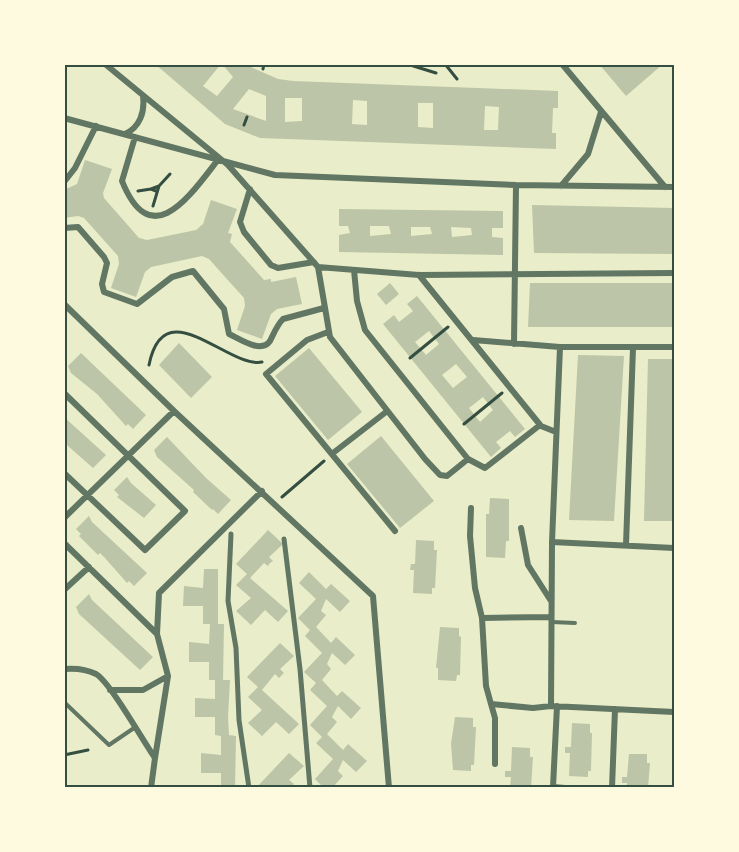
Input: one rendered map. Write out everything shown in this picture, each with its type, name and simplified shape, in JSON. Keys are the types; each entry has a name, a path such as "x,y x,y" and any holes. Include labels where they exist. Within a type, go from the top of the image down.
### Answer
{"street":[{"path":"105,64 228,165 316,265 328,332 336,347 386,412 440,475 447,476 468,459"},
{"path":"562,64 665,187"},
{"path":"124,134 137,126 145,107 143,96"},
{"path":"561,186 588,154 601,112"},
{"path":"64,118 228,165 275,175 516,185 675,187"},
{"path":"64,182 75,168 96,126"},
{"path":"135,137 122,182 135,206 151,217 161,217 184,202 216,161"},
{"path":"514,344 516,185"},
{"path":"250,189 240,222 244,232 271,265 278,268 316,265 419,275 675,273"},
{"path":"64,228 78,227 104,257 107,263 102,284 104,292 137,304 172,277 193,270 224,309 229,334 256,346 262,347 268,343 283,319 324,308"},
{"path":"354,270 357,301 365,330 468,459 485,468 540,424"},
{"path":"419,275 540,424 556,432"},
{"path":"64,304 174,411 373,596 389,788"},
{"path":"328,332 307,340 266,374 395,531"},
{"path":"473,340 560,347 675,347"},
{"path":"560,347 551,620 554,706 553,787 565,788"},
{"path":"626,545 633,348"},
{"path":"64,393 186,511 145,550 64,473"},
{"path":"64,518 174,411"},
{"path":"333,453 386,412"},
{"path":"151,788 168,676 157,634 159,593 262,491"},
{"path":"471,508 470,536 474,588 482,618 486,686 495,718 495,764"},
{"path":"521,528 528,565 551,602"},
{"path":"231,534 228,601 236,648 239,720 249,788"},
{"path":"284,539 300,669 310,788"},
{"path":"552,542 675,548"},
{"path":"64,543 157,634"},
{"path":"64,590 89,567"},
{"path":"482,618 551,620"},
{"path":"64,669 84,669 98,675 155,758"},
{"path":"110,690 143,690 168,676"},
{"path":"491,704 533,708 554,706 675,712"},
{"path":"612,788 615,709"}],"lane":[{"path":"551,620 575,623"},
{"path":"64,702 109,746 134,728"}],"path":[{"path":"263,69 264,64"},
{"path":"407,64 436,73"},
{"path":"445,64 457,80"},
{"path":"244,125 247,117"},
{"path":"152,210 156,191 170,174"},
{"path":"134,192 159,186"},
{"path":"151,189 156,191"},
{"path":"410,358 448,327"},
{"path":"464,424 502,393"},
{"path":"282,497 324,461"},
{"path":"64,755 88,750"}],"building":[{"path":"155,64 221,64 203,86 217,96 233,77 222,64 244,64 278,79 293,81 558,91 558,108 553,108 552,133 556,133 556,149 260,138 225,124","holes":["249,89 266,96 266,121 233,109","285,98 302,98 302,121 285,122","353,100 367,101 367,125 352,124","418,103 433,103 433,128 418,127","485,106 499,107 498,130 484,130"]},
{"path":"599,64 663,64 626,96"},
{"path":"85,160 112,169 103,193 104,198 139,238 147,240 196,230 203,224 211,200 237,209 228,233 232,234 230,242 264,280 271,279 271,282 296,277 302,304 277,309 271,314 262,339 237,330 245,306 244,298 209,259 202,256 151,267 145,272 136,297 111,288 119,264 118,256 84,218 78,216 64,218 64,190 77,184"},
{"path":"532,205 674,208 674,254 534,253"},
{"path":"339,209 503,211 503,228 492,228 492,237 503,238 503,255 339,252 339,235 350,233 348,226 339,226","holes":["370,226 389,226 391,234 370,236","411,227 430,227 432,234 411,236","451,227 471,228 472,235 452,237"]},
{"path":"390,283 399,294 386,305 377,294"},
{"path":"530,283 674,283 674,327 528,327"},
{"path":"417,296 525,429 515,437 510,431 496,442 501,448 491,457 383,324 394,315 399,322 413,311 407,304","holes":["429,331 439,344 426,355 415,342","456,364 467,377 453,388 442,375","483,397 493,410 480,422 469,408"]},
{"path":"179,343 212,377 191,398 159,365"},
{"path":"309,348 362,412 328,440 275,376"},
{"path":"81,353 146,415 133,429 128,424 126,426 97,394 71,373 68,366"},
{"path":"578,355 624,356 614,521 569,520"},
{"path":"648,359 674,359 674,521 644,521"},
{"path":"64,417 106,455 93,468 64,440"},
{"path":"381,436 434,501 400,528 347,464"},
{"path":"167,437 206,478 231,500 218,514 157,457 154,450"},
{"path":"127,477 156,505 144,518 117,497 119,495 114,490"},
{"path":"490,498 509,499 509,541 506,541 505,558 486,557 486,514 489,514"},
{"path":"89,516 92,522 147,573 134,586 129,581 127,583 100,553 98,555 79,536 81,534 76,529"},
{"path":"268,530 283,544 269,557 273,561 268,566 264,563 250,578 288,611 278,622 265,610 251,625 236,611 251,598 236,585 247,574 236,564"},
{"path":"416,540 434,541 434,550 437,550 435,588 432,588 432,594 413,593 414,570 410,570 411,564 415,564"},
{"path":"204,569 218,569 218,624 224,624 223,680 230,680 229,735 236,736 235,788 221,788 221,773 201,773 201,753 221,755 221,736 215,735 215,717 195,717 195,698 215,699 215,680 209,680 209,662 189,662 189,642 209,644 210,624 203,624 203,606 183,606 184,586 203,588"},
{"path":"309,572 326,589 331,584 350,601 340,612 326,599 321,611 326,615 316,627 331,643 336,637 355,655 345,665 332,653 327,664 331,669 322,680 337,696 342,691 361,708 351,719 338,706 332,717 337,722 327,734 343,750 348,744 367,761 356,772 343,760 338,771 343,776 332,788 324,788 315,779 333,759 316,743 322,737 310,725 327,706 310,690 316,683 304,672 322,653 305,636 310,630 298,618 316,599 299,583"},
{"path":"89,594 92,600 153,657 140,670 79,614 76,607"},
{"path":"440,627 459,628 461,637 460,675 457,675 456,681 438,680 438,668 436,668"},
{"path":"280,643 294,656 280,669 284,673 279,678 275,674 262,690 299,724 289,734 276,722 262,736 248,723 262,710 248,697 258,687 247,677"},
{"path":"455,717 473,718 473,727 476,727 474,765 471,765 471,771 453,770 451,744"},
{"path":"572,723 590,724 590,733 592,733 591,771 588,771 588,777 569,776 570,753 565,753 565,747 571,747"},
{"path":"512,747 530,748 530,757 533,757 531,788 510,788 511,777 505,777 505,771 511,771"},
{"path":"289,753 304,766 289,780 294,784 290,788 285,785 256,788"},
{"path":"629,754 647,754 647,763 650,763 648,788 627,788 627,783 622,783 622,777 627,777"}]}
